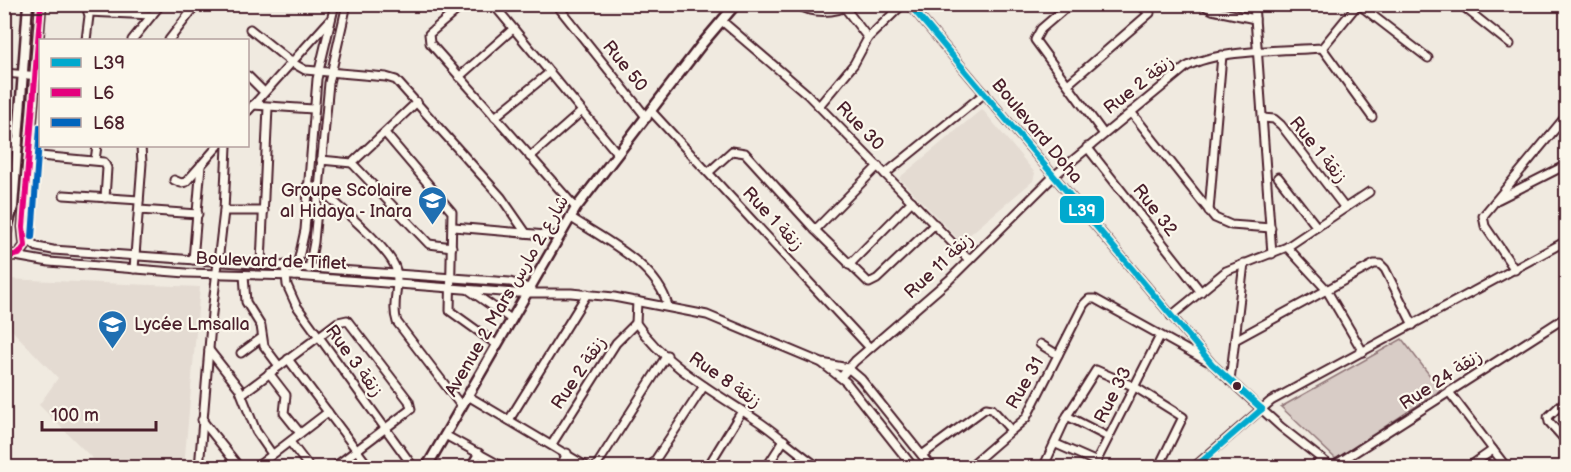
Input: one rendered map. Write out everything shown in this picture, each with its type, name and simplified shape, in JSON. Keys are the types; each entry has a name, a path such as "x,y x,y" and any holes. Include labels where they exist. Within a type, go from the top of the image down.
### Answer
{"street":[{"path":"24,237 15,231 5,233 13,207 28,4"},
{"path":"40,39 41,4"},
{"path":"133,39 161,4"},
{"path":"170,39 197,4"},
{"path":"295,276 303,241 318,72 335,4"},
{"path":"307,277 319,188 330,74 347,4"},
{"path":"464,4 428,37 432,46 576,208"},
{"path":"493,4 617,153"},
{"name":"Rue 50","path":"556,4 650,115"},
{"name":"Avenue 2 Mars شارع 2 مارس","path":"426,468 557,236 617,153 650,115 736,4"},
{"path":"796,4 813,11 848,6 868,38"},
{"path":"819,106 854,64 868,38 903,4"},
{"name":"Boulevard Doha","path":"909,4 1212,364 1262,410 1332,467"},
{"path":"1070,4 1041,30 1035,40 1103,133"},
{"path":"1068,84 1150,13 1138,4"},
{"path":"1201,4 1212,10 1255,19"},
{"path":"1254,4 1272,254"},
{"path":"1372,117 1322,48 1358,4 1428,58"},
{"path":"1460,4 1510,44"},
{"path":"86,39 87,8 116,8 152,15"},
{"path":"249,110 332,19"},
{"name":"Rue 30","path":"722,21 819,106 969,260"},
{"path":"250,29 291,62 305,70 330,74 391,77 417,102 508,206 526,232"},
{"path":"459,76 513,29"},
{"name":"Rue 2 زنقة","path":"1055,175 1103,133 1196,61 1222,55 1322,48"},
{"path":"9,255 24,249 29,155 39,52"},
{"path":"1209,211 1222,55"},
{"path":"495,117 549,72"},
{"path":"4,73 38,76"},
{"path":"249,77 264,92"},
{"path":"885,174 985,93"},
{"path":"352,163 417,102"},
{"path":"253,105 313,109"},
{"path":"261,263 268,107"},
{"path":"530,157 581,112"},
{"path":"1131,112 1215,218 1231,225 1271,228"},
{"name":"Rue 1 زنقة","path":"650,115 709,172 870,348"},
{"path":"1515,270 1483,223 1484,213 1566,116"},
{"name":"Rue 1 زنقة","path":"1263,118 1274,119 1281,125 1346,208"},
{"path":"385,133 450,208 454,227 448,287 451,312 496,344"},
{"path":"4,142 18,143"},
{"path":"95,160 97,147"},
{"path":"134,269 141,147"},
{"path":"174,180 181,183 186,182 217,147"},
{"path":"199,468 217,261 224,211 227,147"},
{"name":"Rue 32","path":"1087,147 1201,292"},
{"path":"709,172 732,152 742,151 814,230 865,281 871,283 935,224"},
{"path":"29,155 95,160 107,165 105,198"},
{"path":"321,160 352,163 428,243 452,248"},
{"path":"193,260 201,165"},
{"path":"1494,201 1566,165"},
{"path":"814,230 878,166"},
{"name":"Rue 11 زنقة","path":"841,377 848,368 969,260 1055,175"},
{"path":"1278,177 1317,227"},
{"path":"307,186 319,188 389,255 397,274 395,312 397,322 462,407"},
{"path":"1171,316 1226,271 1287,247 1369,192"},
{"path":"64,195 139,200"},
{"path":"849,265 912,201"},
{"path":"139,210 198,214"},
{"path":"224,211 264,211"},
{"path":"570,217 646,271 660,287 668,306"},
{"path":"454,227 557,236"},
{"name":"Boulevard de Tiflet","path":"24,237 37,247 53,250 298,265 510,282 528,290"},
{"path":"1193,468 1204,464 1271,401 1566,241"},
{"path":"1287,247 1326,289 1363,352"},
{"name":"Boulevard de Tiflet","path":"9,255 29,260 216,275 295,276 467,289 528,290"},
{"path":"1230,381 1244,263"},
{"path":"1235,340 1374,264 1380,264 1413,325"},
{"name":"Rue 3 زنقة","path":"285,265 292,299 414,468"},
{"path":"244,275 244,298 261,326 260,339 279,366"},
{"path":"467,289 511,319"},
{"path":"528,290 587,294 668,306 722,320 822,363 848,368 861,379 932,468"},
{"path":"509,420 587,294"},
{"name":"Rue 31","path":"968,468 1026,418 1084,304 1089,299 1095,299 1160,336"},
{"path":"636,323 637,301"},
{"name":"Rue 24 زنقة","path":"1332,467 1566,317"},
{"path":"242,394 341,320 347,320 409,401 411,409 333,468"},
{"name":"Rue 2 زنقة","path":"552,444 612,349 636,323"},
{"name":"Rue 8 زنقة","path":"636,323 667,356 704,386 784,440 820,468"},
{"path":"1160,336 1212,364"},
{"name":"Rue 33","path":"1095,465 1160,336"},
{"path":"241,353 260,339"},
{"path":"1040,344 1058,355"},
{"path":"209,350 242,394 256,430 272,454"},
{"path":"595,468 667,356"},
{"path":"288,359 370,468"},
{"path":"822,363 841,377 914,468"},
{"path":"1043,468 1067,416 1096,370 1135,387 1184,417 1158,468"},
{"path":"269,374 286,395 284,411 300,433"},
{"path":"650,468 704,386"},
{"path":"1449,392 1507,468"},
{"path":"468,396 589,468"},
{"path":"1566,400 1548,417 1549,422 1566,441"},
{"path":"922,455 986,408 992,409 1011,430"},
{"path":"707,468 742,411"},
{"path":"255,468 328,412"},
{"path":"1067,416 1108,437"},
{"path":"202,420 240,468"},
{"path":"445,435 505,468"},
{"path":"766,468 784,440"},
{"path":"290,442 310,468"},
{"path":"1056,444 1095,465"},
{"path":"1467,468 1493,450"},
{"path":"470,468 479,453"},
{"path":"560,468 567,453"},
{"path":"1313,468 1322,459"},
{"path":"1563,468 1566,464"}],"shaded area":[{"path":"982,109 1035,173 1033,181 961,242 899,178"},
{"name":"Lycée Lmsalla","path":"5,279 200,287 184,467 101,467 39,405 58,378 5,323"},
{"path":"1402,339 1441,390 1336,459 1281,407"}],"transit line":[{"name":"L6","path":"4,257 19,254 25,246 23,227 41,4"},
{"name":"L39","path":"909,4 1212,364 1262,409"},
{"name":"L68","path":"32,237 39,141"},
{"name":"L39","path":"1194,468 1262,409"}],"place":[{"name":"Groupe Scolaire al Hidaya - Inara","path":"433,226"},
{"name":"Lycée Lmsalla","path":"113,350"}]}
